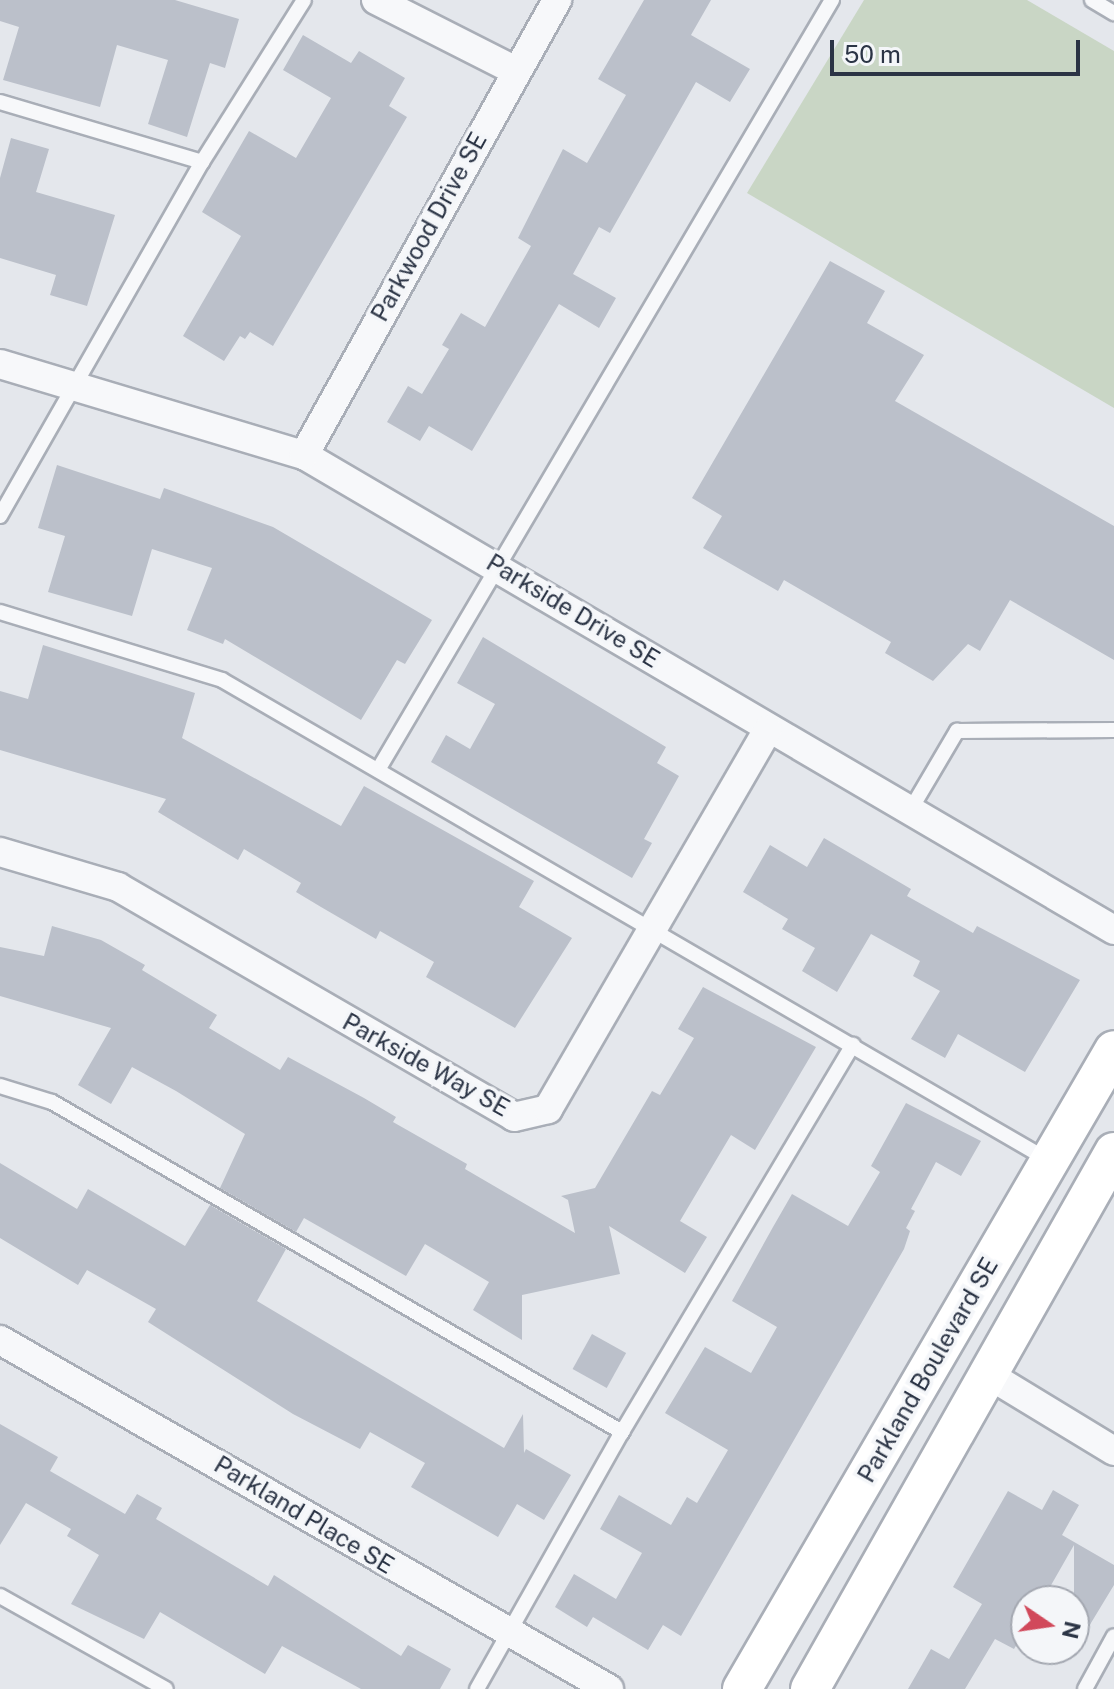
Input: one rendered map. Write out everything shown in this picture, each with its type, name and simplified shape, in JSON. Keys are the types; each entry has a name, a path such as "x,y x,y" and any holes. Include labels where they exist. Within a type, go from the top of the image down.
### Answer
{"street":[{"path":"376,0 516,71"},
{"name":"Parkwood Drive SE","path":"304,455 557,0"},
{"name":"Parkside Drive SE","path":"0,364 304,455 501,567 768,730 911,809 1114,930"},
{"name":"Parkside Way SE","path":"0,852 118,887 514,1117 548,1109 654,932 768,730"},
{"name":"Parkland Boulevard SE","path":"742,1689 1114,1050"},
{"path":"810,1689 1114,1152"},
{"name":"Parkland Place SE","path":"0,1340 509,1636 609,1689"},
{"path":"989,1375 1114,1451"}],"lane":[{"path":"0,516 71,386 202,162 304,0"},
{"path":"378,770 501,567 832,0"},
{"path":"1092,0 1114,13"},
{"path":"0,102 202,162"},
{"path":"0,612 222,680 1050,1160"},
{"path":"911,809 957,731 1114,730"},
{"path":"477,1689 622,1432 853,1045"},
{"path":"0,1086 52,1102 622,1432"},
{"path":"1,1598 166,1689"},
{"path":"1085,1689 1114,1636"}],"green space":[{"path":"864,0 1027,0 1114,51 1114,408 747,193"}],"building":[{"path":"0,0 175,0 239,19 225,68 210,63 187,137 148,124 168,60 117,45 100,107 3,80 19,27 0,21"},
{"path":"644,0 711,0 691,35 750,69 730,102 696,82 610,233 599,227 573,274 616,298 599,328 559,304 472,451 429,426 420,441 387,422 408,386 422,394 449,349 442,345 461,313 485,327 531,246 518,238 563,149 587,163 626,95 598,79"},
{"path":"303,35 351,63 359,51 405,78 389,106 407,117 273,346 250,332 245,339 240,336 224,361 183,336 241,236 202,212 249,131 296,158 331,98 283,70"},
{"path":"11,138 49,149 36,192 115,215 87,306 50,295 56,275 0,258 0,178"},
{"path":"830,261 885,291 867,323 924,355 895,401 1114,526 1114,660 1010,600 980,651 968,644 933,681 885,653 891,642 784,580 778,591 703,548 722,516 692,498"},
{"path":"57,465 160,499 164,488 273,527 432,620 405,664 397,660 361,720 225,639 223,644 187,630 212,568 152,549 132,616 48,592 65,536 38,528"},
{"path":"483,637 666,747 657,763 679,776 644,839 652,843 632,878 431,762 446,735 470,749 495,704 457,683"},
{"path":"43,645 195,693 182,738 341,826 364,786 534,881 519,907 572,938 515,1028 426,977 434,962 380,931 376,939 321,907 296,892 301,883 244,849 238,860 158,812 166,799 0,750 0,691 28,699"},
{"path":"824,838 911,889 907,896 973,933 977,926 1080,980 1025,1072 958,1034 945,1058 911,1039 940,991 913,976 920,961 871,934 837,992 802,971 815,948 782,929 788,919 743,892 770,845 807,867"},
{"path":"52,926 101,940 145,965 142,970 217,1015 209,1028 280,1070 288,1057 364,1098 396,1117 393,1122 467,1164 465,1169 575,1233 568,1200 561,1196 595,1188 652,1091 660,1095 694,1038 678,1029 703,987 816,1047 755,1150 731,1135 680,1221 707,1237 685,1273 609,1226 620,1274 522,1295 522,1340 473,1310 489,1282 425,1244 406,1276 304,1218 296,1232 220,1188 245,1134 176,1091 132,1067 111,1104 78,1085 111,1028 0,996 0,947 44,956"},
{"path":"906,1103 981,1141 961,1176 936,1162 911,1209 915,1211 906,1228 910,1231 904,1249 681,1636 663,1625 648,1650 593,1617 587,1627 555,1607 574,1574 616,1599 642,1553 600,1529 619,1495 671,1525 687,1497 697,1503 728,1450 665,1413 705,1347 751,1373 777,1327 732,1301 773,1227 792,1194 848,1226 880,1172 871,1166"},
{"path":"0,1163 77,1209 88,1189 185,1246 210,1205 286,1249 257,1301 504,1448 523,1414 524,1453 526,1449 571,1475 544,1520 517,1504 498,1537 411,1487 425,1463 370,1432 360,1449 293,1414 148,1322 156,1309 87,1270 78,1285 0,1238"},
{"path":"592,1334 626,1353 607,1388 573,1369"},
{"path":"0,1424 58,1457 50,1471 125,1514 137,1494 162,1508 156,1519 268,1586 274,1575 401,1656 408,1645 451,1669 440,1689 361,1689 282,1646 265,1674 160,1612 144,1639 71,1604 99,1555 67,1536 71,1529 26,1503 0,1545"},
{"path":"1053,1490 1079,1505 1062,1535 1114,1565 1114,1585 1090,1625 1090,1585 1074,1585 1074,1545 1051,1585 1010,1585 1010,1647 995,1639 965,1689 908,1689 931,1649 949,1659 982,1604 953,1587 1008,1491 1042,1510"}]}
